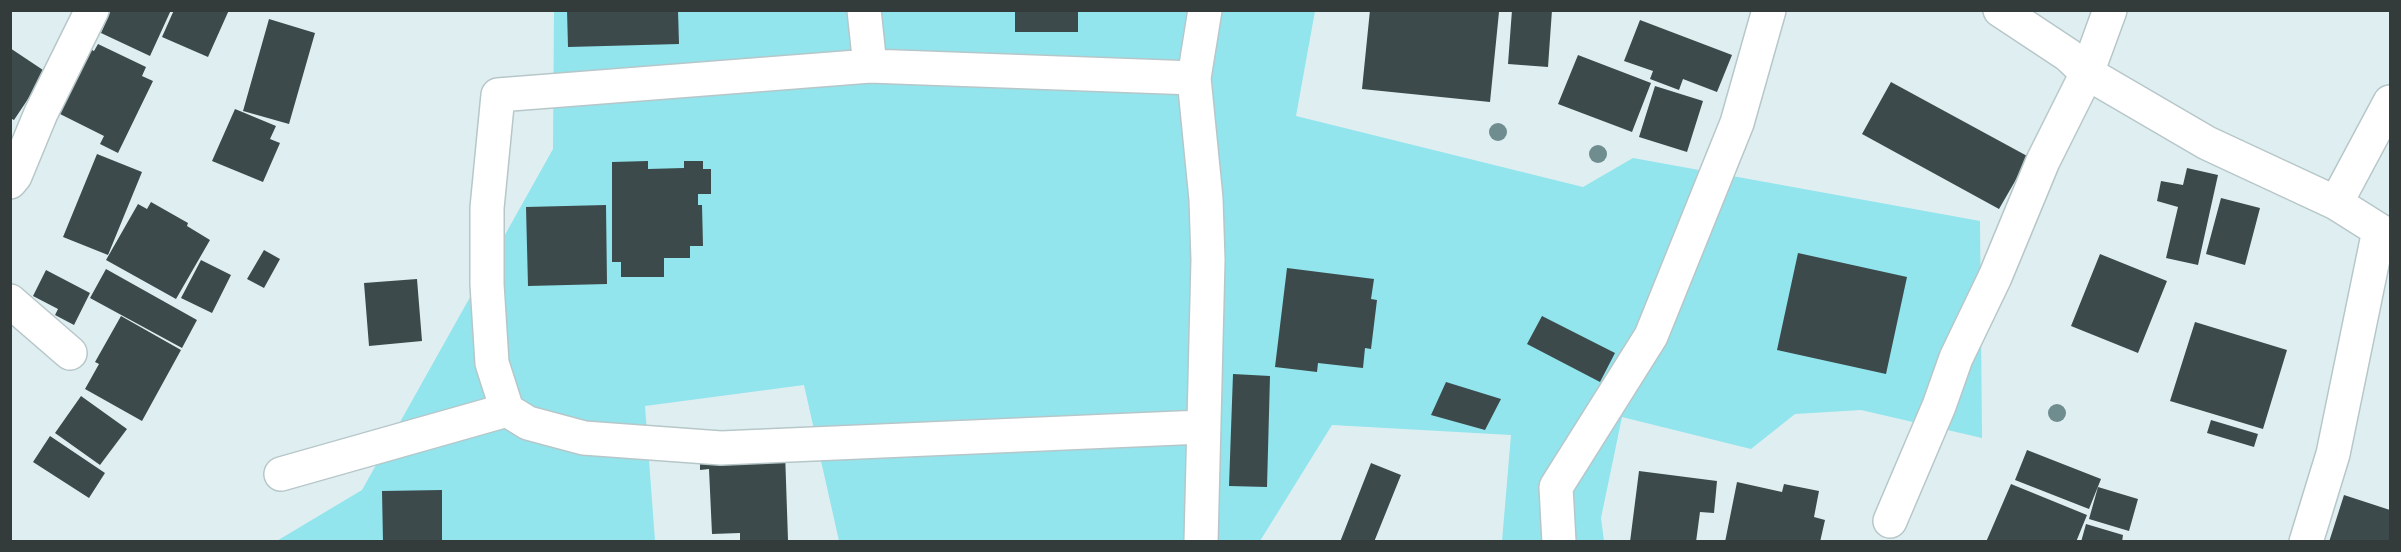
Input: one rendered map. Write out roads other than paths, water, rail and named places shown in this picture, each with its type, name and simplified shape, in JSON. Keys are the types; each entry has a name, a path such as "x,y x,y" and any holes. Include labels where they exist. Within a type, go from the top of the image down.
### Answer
{"street":[{"path":"10,182 92,10"},
{"path":"864,10 870,66"},
{"path":"1201,542 1208,260 1206,200 1194,78 1205,10"},
{"path":"1559,542 1556,488 1651,336 1737,123 1769,10"},
{"path":"2000,10 2068,55 2087,73 2208,143 2336,203 2385,233 2333,454 2306,542"},
{"path":"1890,521 1939,406 1956,358 1995,277 2043,161 2087,73 2110,10"},
{"path":"1194,78 870,66 498,95 487,208 487,284 492,363 507,410 528,423 584,438 722,448 1203,428"},
{"path":"2336,203 2391,102"},
{"path":"10,301 70,353"},
{"path":"281,474 507,410"}]}
